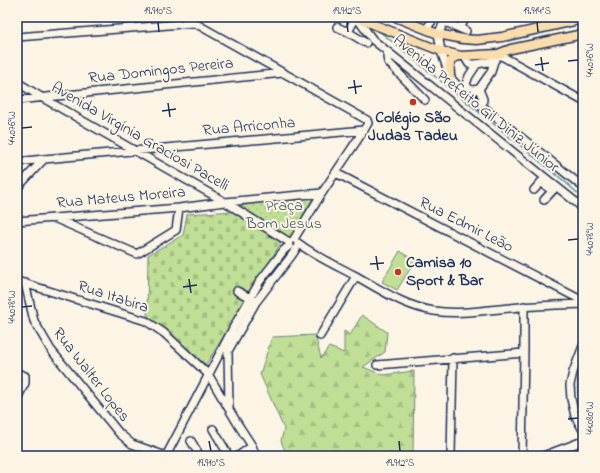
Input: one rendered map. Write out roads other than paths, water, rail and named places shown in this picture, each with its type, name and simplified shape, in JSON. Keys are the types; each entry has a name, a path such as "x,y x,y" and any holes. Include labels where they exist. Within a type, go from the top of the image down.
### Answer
{"main road":[{"path":"356,17 441,51 462,56"},
{"path":"395,17 426,29 442,23 463,39 477,40 502,37 570,20 583,19"},
{"path":"450,77 450,64 454,57 498,57 511,49 583,34"}],"street":[{"path":"166,456 208,374 253,300 292,255 294,244 322,193 368,123 367,120 184,17"},
{"path":"348,32 356,17"},
{"name":"Avenida Prefeito Gil Diniz Júnior","path":"356,17 373,40 554,188 577,203 583,209"},
{"path":"426,29 435,17"},
{"path":"466,17 463,29 442,23 441,51 450,77 482,107 583,187"},
{"path":"17,37 195,23"},
{"path":"337,27 366,43"},
{"path":"388,52 388,62 425,100"},
{"path":"462,56 469,64 477,64 498,57 583,101"},
{"path":"477,64 469,76 466,84 469,89 473,90 479,89 491,72 498,57"},
{"name":"Rua Domingos Pereira","path":"17,100 283,73"},
{"name":"Avenida Virgínia Graciosi Pacelli","path":"17,82 225,202 294,244 356,276 392,298 434,312 455,313 524,306 583,303"},
{"path":"479,89 483,99 482,107"},
{"name":"Rua Arriconha","path":"17,162 364,130"},
{"path":"17,188 44,159"},
{"name":"Rua Edmir Leão","path":"336,173 583,303"},
{"path":"534,190 541,182 554,188 544,200"},
{"name":"Rua Mateus Moreira","path":"17,221 179,208 322,193"},
{"path":"52,217 137,254 176,230 179,208"},
{"path":"320,336 356,276"},
{"name":"Rua Itabira","path":"17,281 146,321 164,333 208,374 256,456"},
{"name":"Rua Walter Lopes","path":"25,283 34,321 51,350 119,433 132,444 166,456"},
{"path":"237,291 253,300"},
{"path":"229,408 228,352 253,300"},
{"path":"522,456 524,306"},
{"path":"583,346 573,372 570,385 571,399 575,416 583,430"},
{"path":"377,365 524,353"},
{"path":"451,456 453,358"},
{"path":"17,374 24,376 25,383 17,398"},
{"path":"213,429 229,456"},
{"path":"191,441 200,456"},
{"path":"543,456 583,441"},
{"path":"238,456 250,448"}],"waterway":[{"path":"508,41 583,24"},
{"path":"379,31 583,198"},
{"path":"583,360 578,377 579,398 583,413"}],"place":[{"name":"Colégio São Judas Tadeu","path":"413,102"},
{"name":"Camisa 10 Sport & Bar","path":"398,272"}],"park label":[{"name":"Praça Bom Jesus","path":"284,215"}]}
